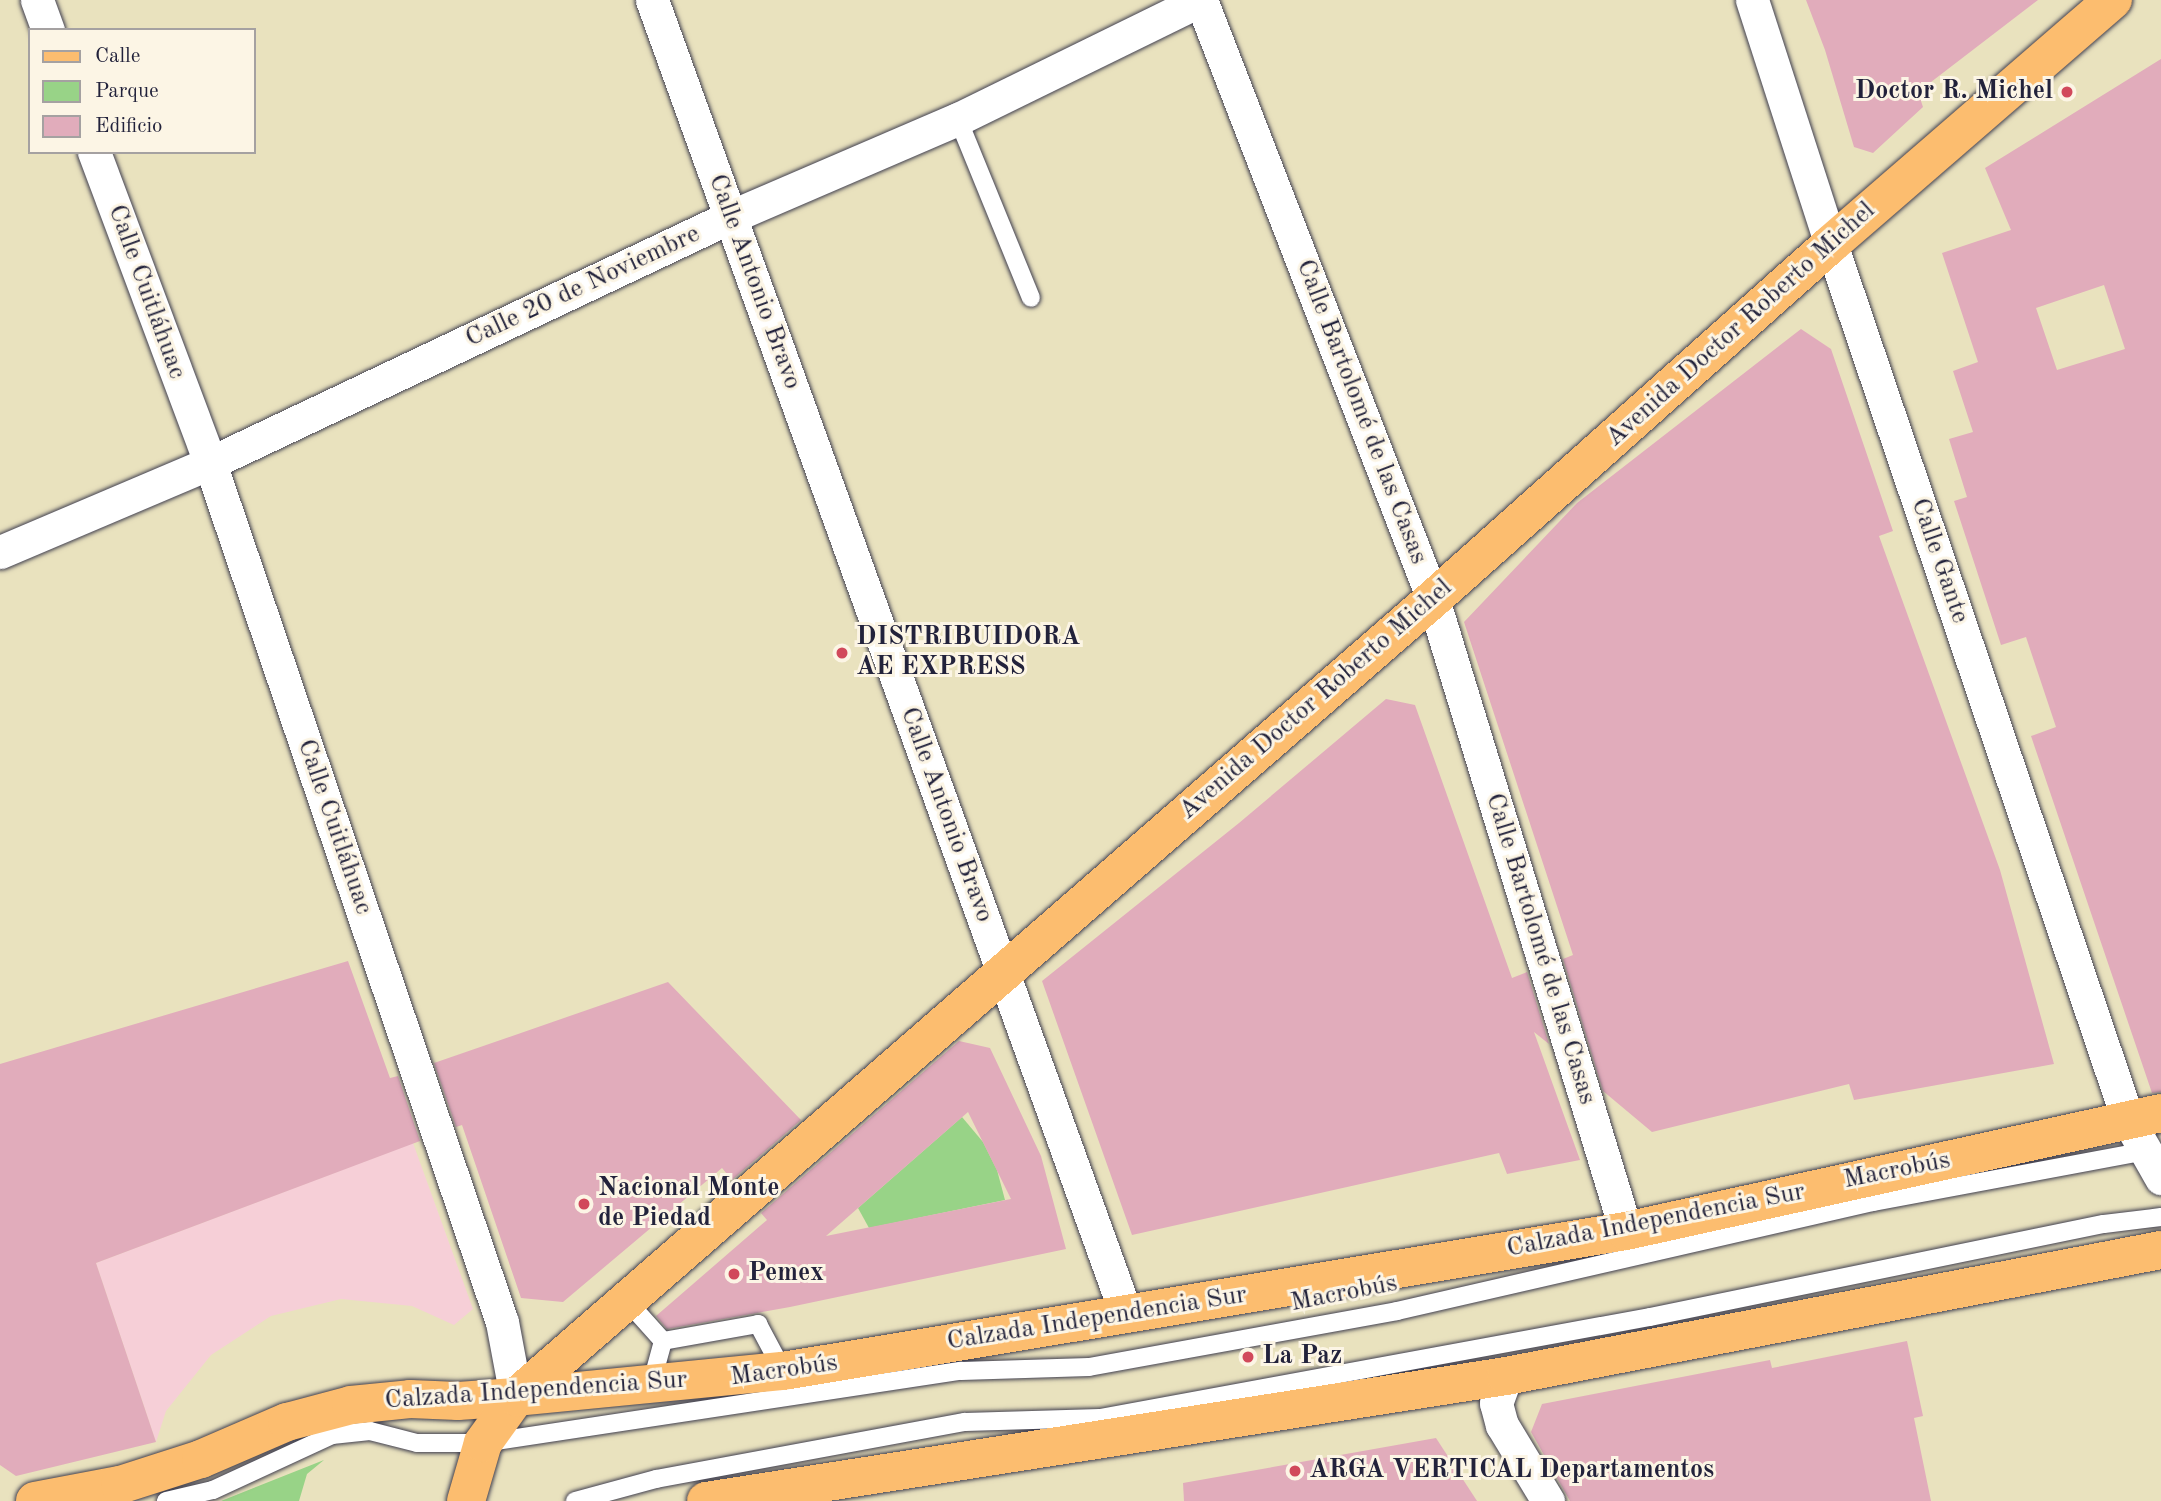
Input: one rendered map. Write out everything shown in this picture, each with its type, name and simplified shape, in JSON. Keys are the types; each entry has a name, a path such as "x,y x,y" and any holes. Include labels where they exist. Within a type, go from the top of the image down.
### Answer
{"main road":[{"name":"Avenida Doctor Roberto Michel","path":"516,1397 1433,599 1831,244 2113,0"},
{"name":"Calzada Independencia Sur","path":"35,1501 120,1485 201,1459 287,1422 351,1405 410,1399 458,1401 516,1397 783,1371 2152,1142"},
{"path":"706,1501 1506,1376 2161,1250"},
{"path":"466,1501 483,1443 516,1397"}],"street":[{"path":"37,0 47,28"},
{"name":"Calle Antonio Bravo","path":"652,0 1126,1314"},
{"name":"Calle 20 de Noviembre","path":"0,552 210,463 730,217 958,119 1201,0"},
{"name":"Calle Bartolomé de las Casas","path":"1201,0 1433,599 1626,1231"},
{"name":"Calle Gante","path":"1752,0 1831,244 2152,1142"},
{"name":"Calle Cuitláhuac","path":"95,154 210,463 502,1322 516,1397"},
{"path":"1506,1376 1496,1403 1502,1425 1548,1501"}],"lane":[{"path":"958,119 1031,299"},
{"name":"Macrobús","path":"166,1501 213,1490 332,1435 370,1431 417,1444 483,1443 961,1371 1089,1367 1396,1311 1873,1202 2152,1142"},
{"path":"575,1501 656,1479 965,1422 1114,1416 1650,1317 2104,1224 2161,1217"},
{"path":"628,1302 663,1341"},
{"path":"663,1341 758,1324 783,1371"},
{"path":"651,1385 663,1341"}],"shaded area":[{"path":"413,1143 473,1309 454,1325 412,1306 341,1299 271,1316 211,1355 166,1411 156,1442 96,1263"}],"green space":[{"path":"962,1117 983,1142 997,1170 1005,1200 869,1228 858,1208"},
{"path":"324,1460 307,1474 299,1501 221,1501"}],"building":[{"path":"1806,0 2038,0 1918,92 1923,107 1873,153 1854,147 1825,50"},
{"path":"2161,59 2161,1092 2152,1093 2031,736 2056,727 2026,637 2001,645 1954,501 1967,497 1949,439 1973,432 1953,371 1978,362 1942,253 2011,230 1985,168","holes":["2104,285 2125,349 2057,370 2036,308"]},
{"path":"1801,329 1831,349 1893,531 1879,536 2000,870 2054,1064 1854,1100 1849,1084 1652,1132 1603,1091 1563,959 1573,955 1464,622 1577,503"},
{"path":"1386,699 1415,705 1512,978 1527,972 1549,1044 1534,1032 1580,1160 1507,1174 1499,1153 1132,1235 1042,981 1239,823"},
{"path":"348,961 390,1078 398,1076 420,1141 96,1263 156,1442 16,1476 0,1465 0,1064"},
{"name":"Nacional Monte de Piedad","path":"668,982 801,1120 732,1180 722,1168 563,1302 521,1298 462,1125 456,1127 434,1063"},
{"path":"959,1041 990,1048 1041,1156 1066,1249 790,1307 667,1329 656,1316 767,1220 761,1213","holes":["968,1112 1011,1199 826,1236"]},
{"path":"1907,1341 1923,1416 1914,1418 1931,1501 1570,1501 1531,1432 1542,1404 1770,1360 1772,1368"},
{"path":"1436,1438 1477,1501 1184,1501 1183,1483"}],"place":[{"name":"Doctor R. Michel","path":"2067,92"},
{"name":"DISTRIBUIDORA AE EXPRESS","path":"842,653"},
{"name":"Nacional Monte de Piedad","path":"584,1204"},
{"name":"Pemex","path":"734,1274"},
{"name":"La Paz","path":"1248,1357"},
{"name":"ARGA VERTICAL Departamentos","path":"1295,1471"}]}
